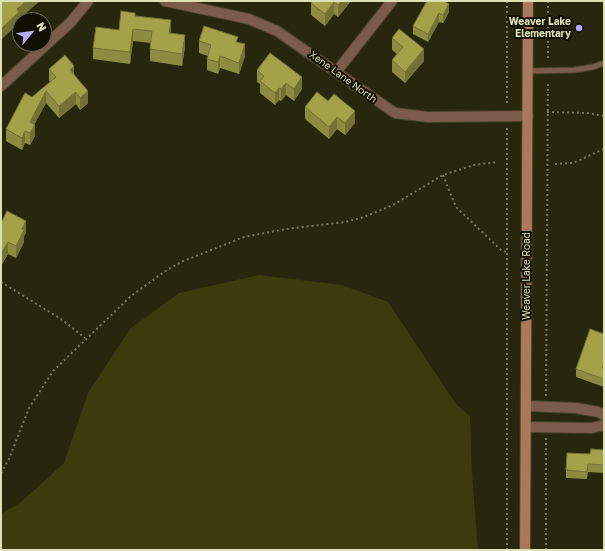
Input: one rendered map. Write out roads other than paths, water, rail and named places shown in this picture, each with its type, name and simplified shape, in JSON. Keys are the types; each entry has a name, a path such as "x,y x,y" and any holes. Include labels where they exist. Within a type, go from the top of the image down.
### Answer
{"main road":[{"name":"Weaver Lake Road","path":"525,550 527,427 528,1"}],"street":[{"path":"1,86 71,22 88,1"},
{"name":"Xene Lane North","path":"165,1 249,19 277,31 396,113 428,117 528,116"},
{"path":"337,71 392,1"},
{"path":"527,406 576,408 598,412 604,415"},
{"path":"527,427 592,428 604,425"}],"lane":[{"path":"528,71 575,70 593,67 604,63"}],"place":[{"name":"Weaver Lake Elementary","path":"579,28"}]}
